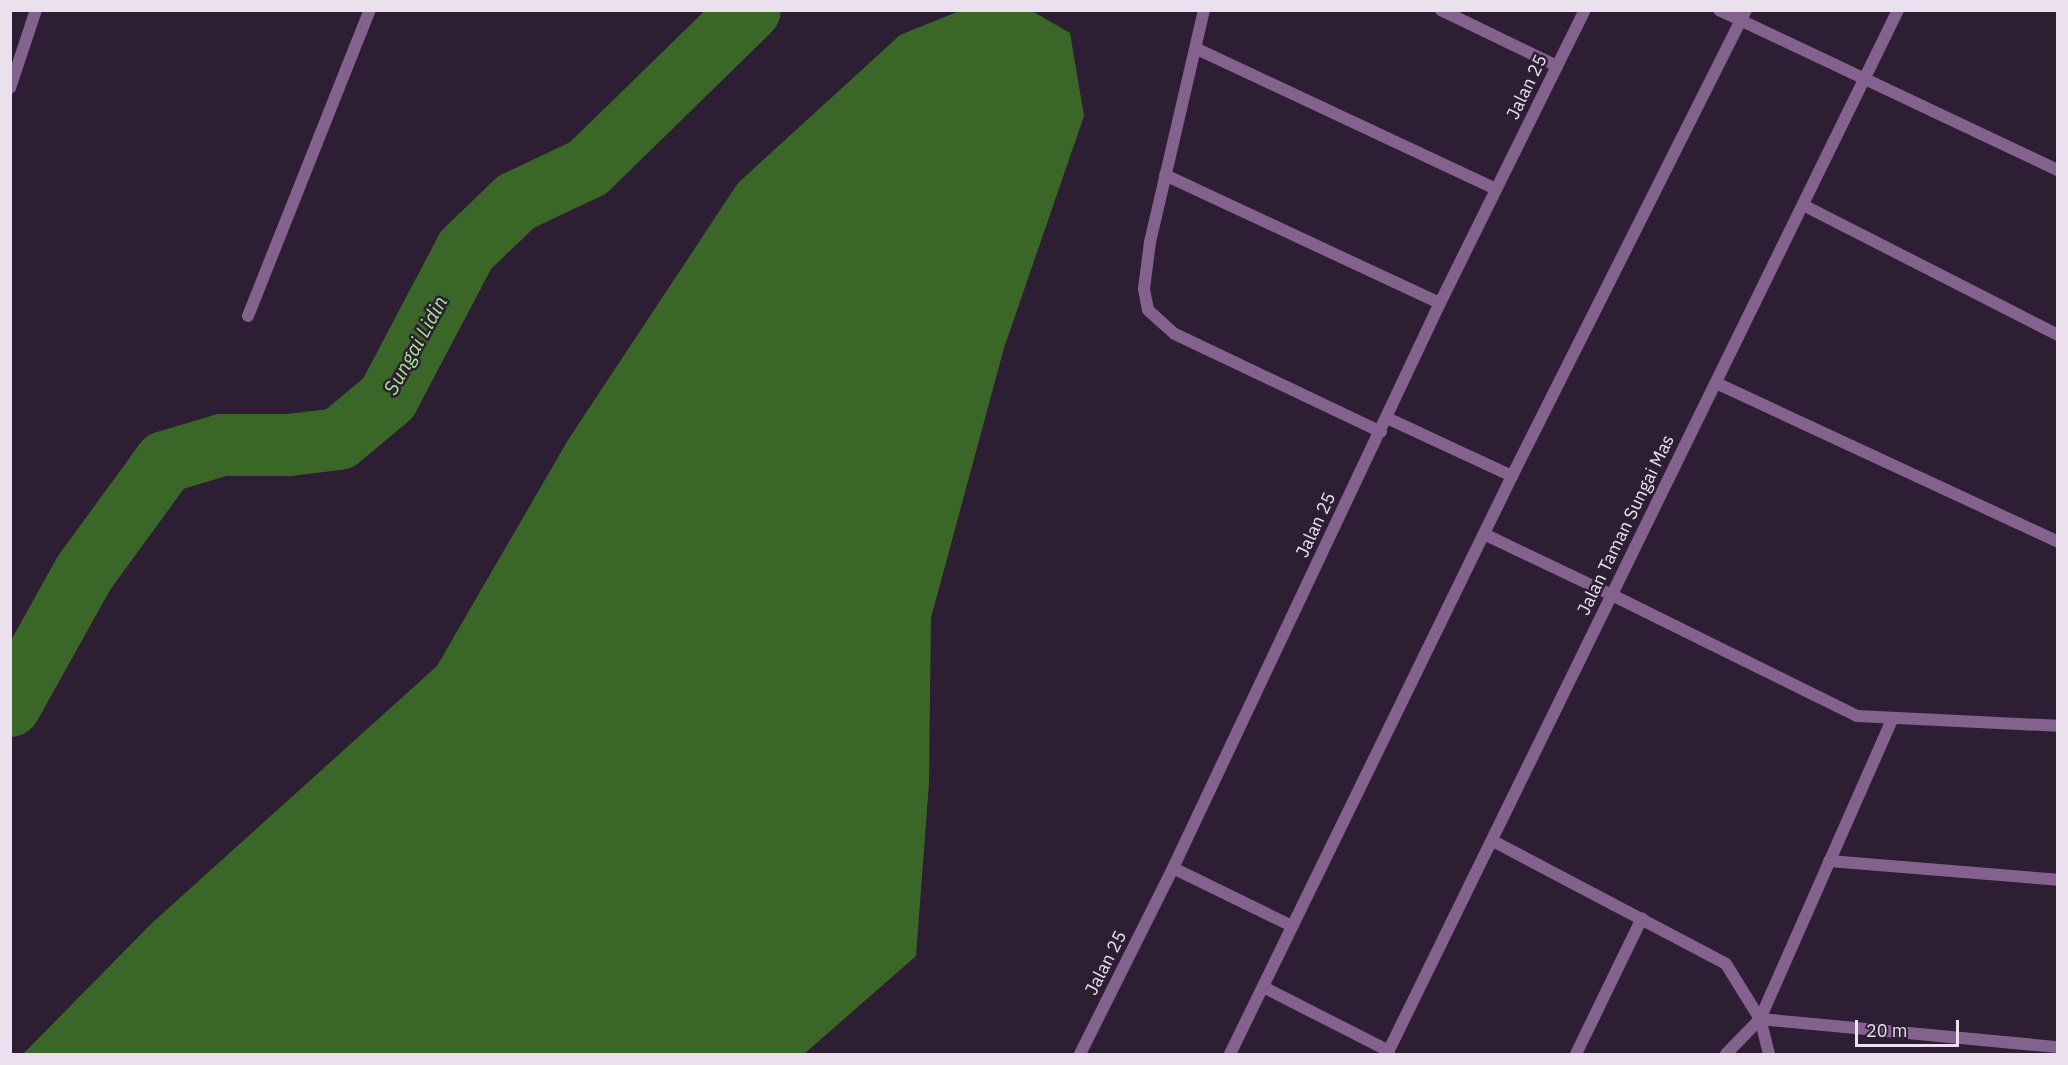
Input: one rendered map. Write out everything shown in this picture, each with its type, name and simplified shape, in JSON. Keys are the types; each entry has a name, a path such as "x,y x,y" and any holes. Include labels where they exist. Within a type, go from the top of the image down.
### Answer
{"street":[{"path":"10,88 36,10"},
{"path":"248,316 370,10"},
{"path":"1204,10 1197,49 1165,175 1145,277 1148,310 1175,334 1381,432"},
{"path":"1441,10 1557,66"},
{"name":"Jalan 25","path":"1080,1054 1173,868 1440,303 1584,10"},
{"path":"1719,10 1743,16 2058,170"},
{"name":"Jalan Taman Sungai Mas","path":"1388,1053 1898,10"},
{"path":"1230,1054 1512,476 1743,16"},
{"path":"1197,49 1496,189"},
{"path":"1165,175 1440,303"},
{"path":"1803,205 2058,334"},
{"path":"1716,383 2058,542"},
{"path":"1387,418 1512,476"},
{"path":"1484,534 1857,716 2058,726"},
{"path":"1726,1054 1760,1019 1893,718"},
{"path":"1493,841 1726,964 1760,1019 1769,1054"},
{"path":"1829,861 2058,880"},
{"path":"1173,868 1292,926"},
{"path":"1576,1054 1642,918"},
{"path":"1263,987 1388,1053"},
{"path":"1760,1019 2058,1047"}],"shaded area":[{"path":"962,10 1032,11 1070,33 1084,116 1004,348 931,618 929,783 916,956 804,1054 23,1054 152,923 437,666 568,440 738,183 900,35"}],"waterway":[{"name":"Sungai Lidin","path":"10,706 84,573 165,462 222,445 289,445 339,439 388,398 466,250 516,202 588,168 750,10"}]}
